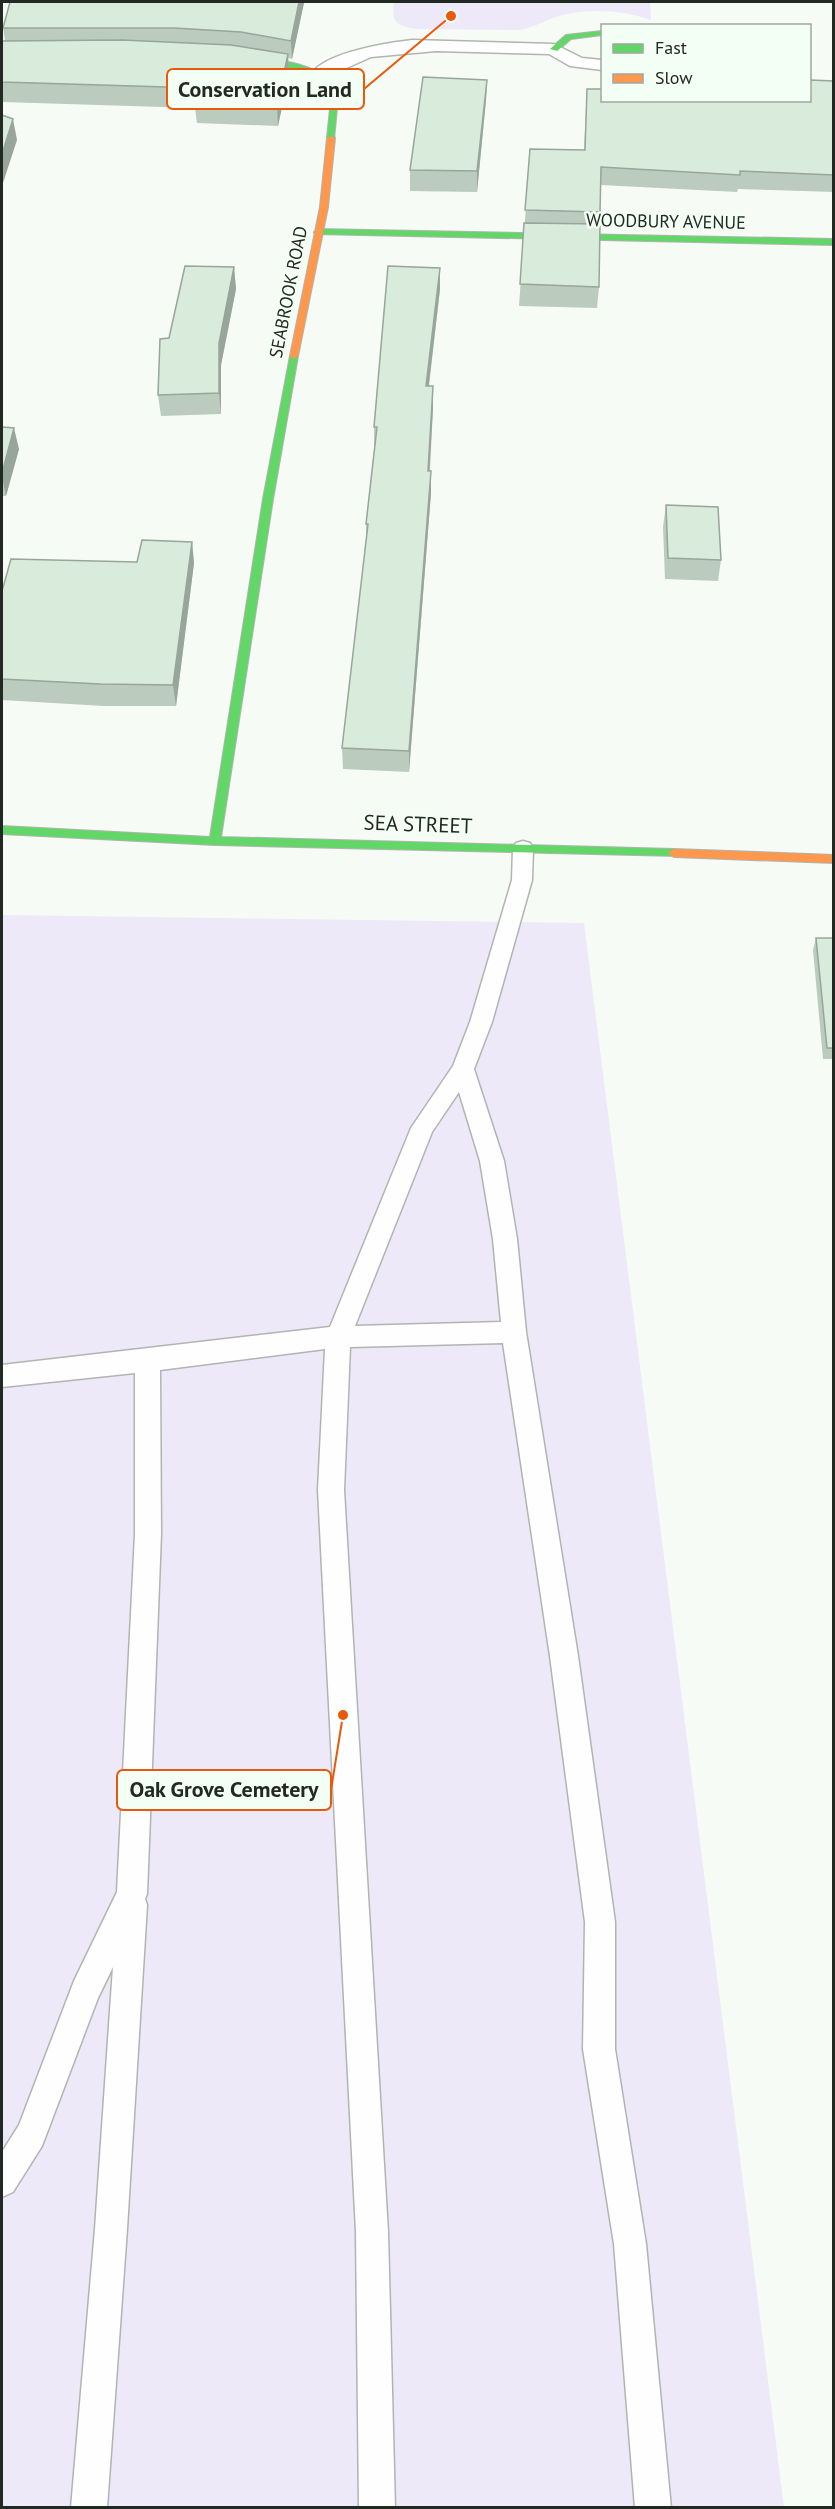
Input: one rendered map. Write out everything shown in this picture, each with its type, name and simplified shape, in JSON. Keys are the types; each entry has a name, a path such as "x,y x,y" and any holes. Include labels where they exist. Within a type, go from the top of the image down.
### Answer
{"street":[{"path":"554,49 557,44 570,36 601,33"},
{"path":"231,57 287,64 320,74 355,56 388,48 432,46 554,49 559,55 578,63 601,65"},
{"name":"SEABROOK ROAD","path":"215,841 268,499 299,325 324,207 336,88 332,82 320,74"},
{"name":"WOODBURY AVENUE","path":"318,232 834,242"},
{"name":"SEA STREET","path":"2,830 120,834 215,841 524,848 834,859"}],"lane":[{"path":"377,2508 372,2232 331,1490 338,1337 422,1128 464,1068 522,880 524,848"},
{"path":"464,1068 492,1161 505,1239 514,1332 564,1656 600,1922 599,2049 630,2244 653,2508"},
{"path":"2,1376 147,1361 338,1337 514,1332"},
{"path":"89,2508 111,2229 132,1894 148,1534 147,1361"},
{"path":"2,2181 32,2135 85,1992 132,1894"}],"shaded area":[{"path":"394,2 650,2 651,20 617,12 594,11 570,13 519,30 417,29 396,22 393,14"},
{"path":"2,915 584,923 784,2507 2,2508"}],"building":[{"path":"10,2 299,2 291,41 241,32 174,28 3,28"},
{"path":"122,40 231,45 288,54 277,105 195,103 199,88 2,82 2,41"},
{"path":"423,77 487,80 477,171 410,170"},
{"path":"811,80 834,81 834,175 740,171 740,175 601,167 600,212 525,210 530,149 585,150 587,89 601,89 601,102 811,102"},
{"path":"2,115 13,119 2,154"},
{"path":"524,223 600,224 599,287 520,284"},
{"path":"185,266 234,267 219,343 219,393 158,395 160,339 169,338"},
{"path":"388,266 440,268 426,386 433,386 428,471 431,471 409,751 342,748 368,524 366,524 377,427 374,427"},
{"path":"2,427 14,428 2,473"},
{"path":"666,505 718,507 721,560 668,558"},
{"path":"142,540 192,542 173,685 2,679 2,591 11,559 137,562"},
{"path":"816,938 834,938 834,1048 827,1048"}],"traffic: fast":[{"path":"554,49 569,37 601,33"},
{"path":"245,58 294,65 317,73 336,88 331,138"},
{"path":"318,232 834,242"},
{"path":"215,841 268,499 294,356"},
{"path":"2,830 215,841 674,853"}],"traffic: slow":[{"path":"294,356 324,207 331,138"},
{"path":"674,853 834,859"}],"place":[{"name":"Conservation Land","path":"451,16"},
{"name":"Oak Grove Cemetery","path":"343,1715"}]}
